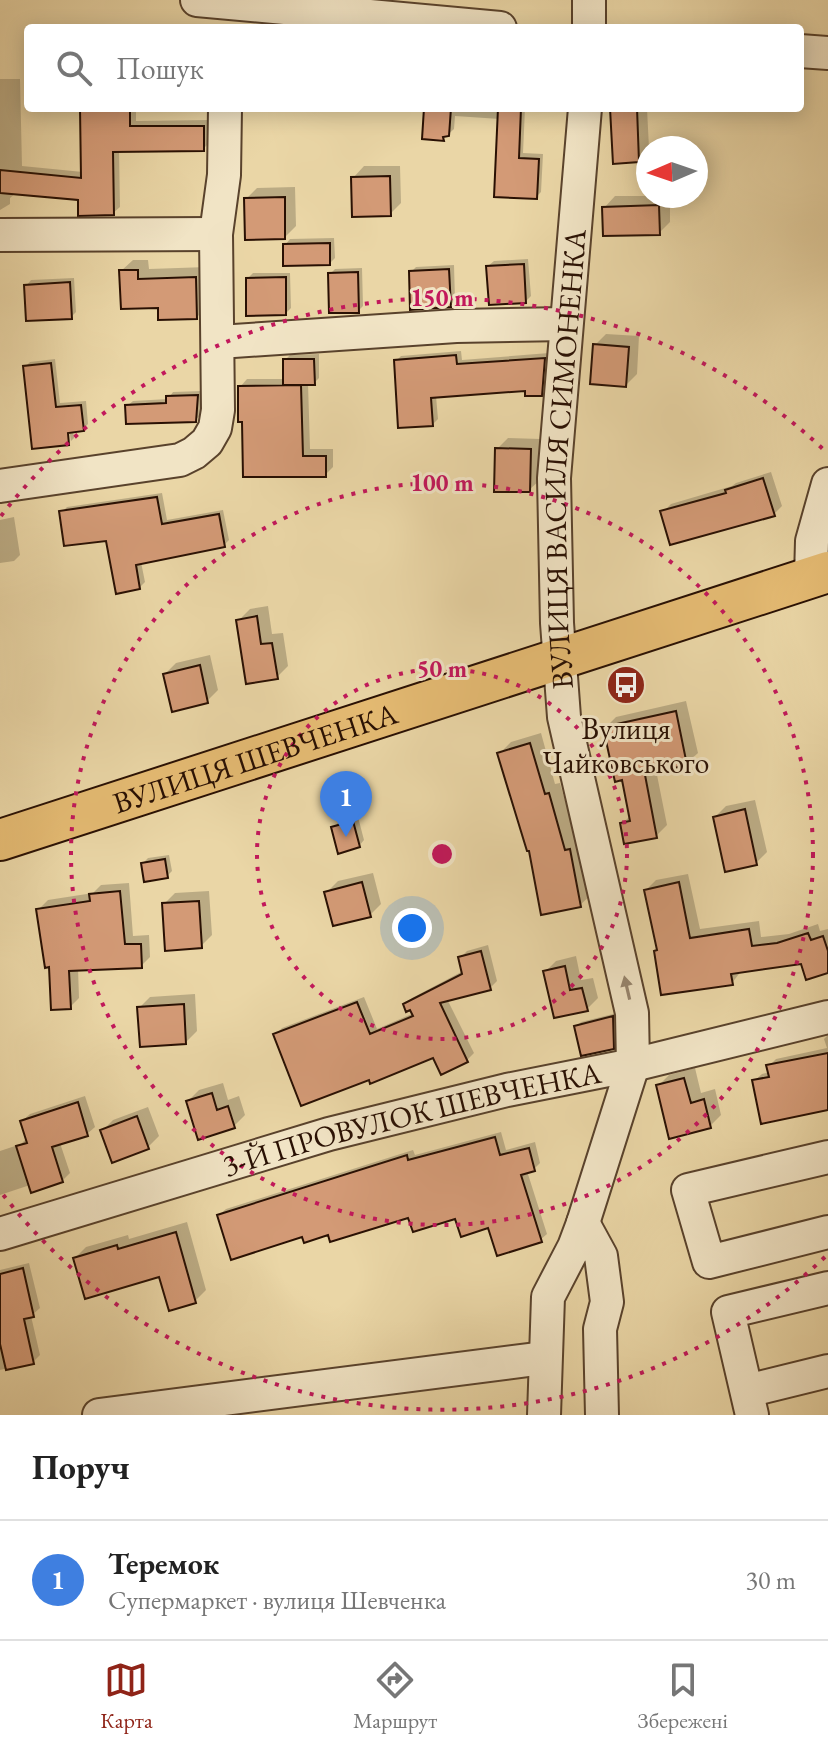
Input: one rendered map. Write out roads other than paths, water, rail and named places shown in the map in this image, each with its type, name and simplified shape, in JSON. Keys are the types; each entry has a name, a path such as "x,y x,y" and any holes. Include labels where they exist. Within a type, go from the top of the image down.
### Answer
{"main road":[{"name":"ВУЛИЦЯ ШЕВЧЕНКА","path":"0,840 820,574"}],"street":[{"path":"589,0 589,24"},
{"path":"217,8 443,24"},
{"path":"804,51 828,53"},
{"path":"0,486 180,460 207,442 215,428 219,342 216,234 224,175 225,112"},
{"name":"ВУЛИЦЯ ВАСИЛЯ СИМОНЕНКА","path":"544,1415 548,1297 583,1223 633,1065 632,1013 564,717 560,659 554,478 585,112"},
{"path":"0,235 216,234"},
{"path":"219,342 456,326 566,324"},
{"path":"820,574 812,541 828,484"},
{"name":"3-Й ПРОВУЛОК ШЕВЧЕНКА","path":"0,1234 329,1134 828,1017"},
{"path":"828,1157 688,1190 709,1262 828,1232"},
{"path":"583,1223 601,1256 607,1302 600,1329 602,1415"},
{"path":"828,1288 728,1312 750,1403 828,1371"},
{"path":"99,1415 544,1358"}],"place":[{"name":"Вулиця Чайковського","path":"626,685"},
{"name":"Теремок","path":"346,837"}]}
